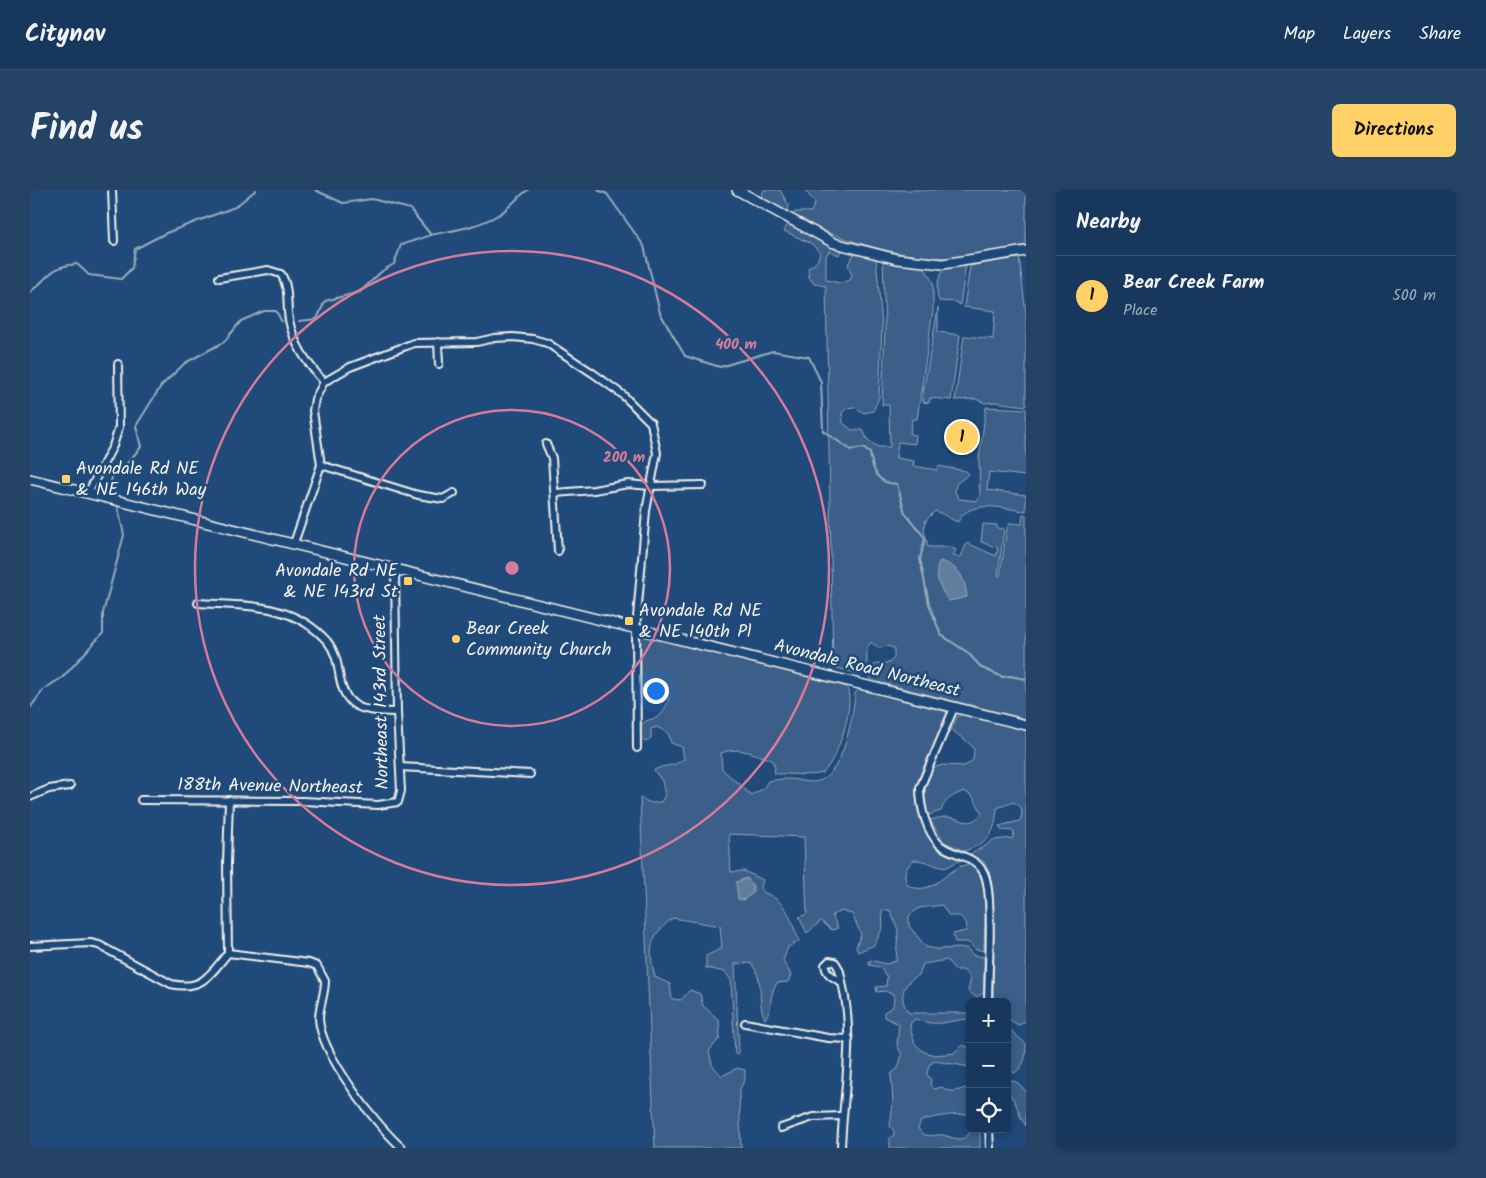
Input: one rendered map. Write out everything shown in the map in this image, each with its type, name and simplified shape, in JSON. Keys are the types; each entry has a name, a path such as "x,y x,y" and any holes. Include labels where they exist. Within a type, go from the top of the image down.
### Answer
{"main road":[{"path":"737,190 834,243 897,259 943,264 1026,251"},
{"name":"Avondale Road Northeast","path":"30,479 1026,725"}],"street":[{"path":"112,190 114,241"},
{"path":"219,278 268,270 281,274 287,287 288,319 294,339 305,360 324,382"},
{"path":"294,543 321,465 313,412 318,390 324,382 353,366 414,342 477,342 494,338 513,337 533,339 547,343 623,395 651,423 655,437 657,453 646,511 636,629 636,748"},
{"path":"438,342 438,364"},
{"path":"88,493 112,446 119,427 118,364"},
{"path":"546,444 552,458 558,551"},
{"path":"321,465 418,495 443,499 454,494"},
{"path":"555,493 594,490 618,484 650,486 703,485"},
{"name":"Northeast 143rd Street","path":"395,570 397,712 401,791 398,802"},
{"path":"198,603 268,607 300,620 326,640 334,651 341,688 347,699 363,710 397,712"},
{"path":"954,708 920,788 920,798 928,824 941,845 980,865 985,875 988,885 989,906 988,998"},
{"path":"400,768 530,774"},
{"path":"30,797 49,789 70,786"},
{"name":"188th Avenue Northeast","path":"141,800 230,800 378,805 398,802"},
{"path":"30,946 90,943 99,945 171,984 183,986 200,984 228,953 227,863 230,800"},
{"path":"228,953 309,963 317,966 325,981 319,1021 330,1049 349,1085 402,1148"},
{"path":"841,1148 849,1039 847,1002 842,982"},
{"path":"744,1023 828,1038 849,1039"},
{"path":"781,1128 813,1117 842,1116"},
{"path":"989,1133 990,1148"}],"shaded area":[{"path":"764,190 780,190 789,206 787,212 761,197"},
{"path":"805,190 1026,190 1026,245 957,258 927,257 887,250 829,233 792,217 795,212 811,212 815,203"},
{"path":"789,222 841,250 839,255 829,251 826,256 826,280 840,283 850,280 852,276 848,264 854,254 876,258 882,326 879,398 873,411 864,413 855,407 847,408 842,413 843,423 852,430 863,430 867,439 878,447 890,447 889,405 882,405 885,329 883,258 924,266 933,283 933,310 917,419 912,419 910,434 916,435 915,444 898,442 896,458 914,461 913,466 937,470 938,466 966,471 969,474 956,484 955,492 959,499 977,501 980,496 979,459 986,407 1026,409 1026,476 989,472 987,490 1026,495 1026,511 998,507 979,507 963,515 958,522 935,511 926,520 924,530 928,547 950,547 956,550 953,556 961,557 967,543 996,556 998,548 981,542 983,524 997,525 997,528 1004,529 998,575 1000,576 1007,528 1010,523 1022,524 1023,514 1026,515 1026,719 870,680 868,673 874,665 889,663 894,658 894,648 887,646 879,648 871,642 867,648 867,663 860,674 833,667 826,286 814,284 809,277 808,268 817,262 820,253 812,244 784,231"},
{"path":"1019,256 1026,314 1026,406 995,402 985,403 976,399 955,400 964,336 993,339 995,311 964,307 970,266"},
{"path":"966,264 960,305 956,302 939,301 937,293 938,284 943,271 950,266"},
{"path":"938,308 938,332 960,335 951,400 930,398 929,403 923,402 923,393"},
{"path":"940,561 952,566 960,574 965,584 967,597 949,601 943,592 937,576"},
{"path":"642,634 847,687 849,707 844,732 829,766 823,773 811,775 774,774 775,767 771,759 734,750 721,753 722,769 751,795 763,789 768,781 788,779 815,782 828,776 835,767 846,742 855,693 860,689 947,712 943,727 919,779 917,792 918,807 924,824 934,842 942,850 961,860 945,868 914,860 907,868 905,877 907,885 915,888 928,887 958,868 971,863 977,870 984,891 984,951 975,949 968,942 955,942 953,934 966,931 967,924 960,916 949,916 942,905 919,908 909,916 909,926 926,947 936,949 967,948 973,955 984,957 984,993 976,997 968,991 971,978 963,970 955,970 947,960 923,964 919,975 913,978 905,987 903,996 909,1013 966,1013 966,1020 931,1023 916,1019 911,1022 910,1028 915,1044 924,1052 935,1055 954,1053 962,1045 966,1046 966,1066 935,1061 929,1065 927,1074 931,1080 930,1085 934,1089 942,1087 952,1091 966,1088 966,1114 927,1119 921,1121 918,1128 923,1134 929,1136 943,1135 955,1139 961,1139 969,1133 980,1133 980,1148 890,1148 890,1138 894,1135 894,1131 890,1126 893,1103 891,1074 898,1068 902,1055 897,1045 899,1024 884,1017 884,1012 893,1007 894,995 885,991 877,992 876,987 886,986 887,977 880,967 869,965 870,960 886,964 896,961 898,930 890,910 882,910 883,927 874,945 858,952 856,947 861,934 852,914 842,911 832,915 838,928 832,930 821,921 807,933 799,917 807,914 804,837 729,834 731,872 744,871 763,880 761,887 763,892 778,901 790,918 799,941 788,947 783,961 791,975 788,982 777,983 774,988 768,1015 765,1019 762,1011 759,978 756,971 751,963 735,964 739,1053 735,1054 731,980 725,972 706,968 706,956 722,948 720,926 673,918 659,931 652,943 651,950 655,977 670,984 672,999 681,1000 690,990 700,994 703,1006 719,1020 720,1038 709,1051 712,1065 722,1076 737,1068 745,1070 745,1079 739,1091 741,1148 655,1148 640,798 651,803 661,802 665,795 662,781 654,770 676,764 684,759 682,747 671,743 668,733 657,727 651,729 651,738 646,742 640,739 640,726 644,722 659,716 666,707 669,698 662,692 640,690 639,637"},
{"path":"962,714 1026,730 1026,1022 1018,1025 1011,1021 1011,998 993,998 993,893 989,872 983,861 970,854 993,840 1013,838 1014,831 1001,830 999,826 1020,821 1021,807 1014,802 997,808 995,824 990,836 980,844 965,851 944,842 930,820 946,817 969,822 973,821 982,813 973,797 964,791 950,798 941,811 928,815 926,808 925,791 933,768 942,765 965,766 973,760 974,749 951,729 957,717"},
{"path":"747,878 753,886 753,893 743,900 738,899 736,882"},
{"path":"1011,1031 1026,1044 1024,1060 1015,1073 1011,1072"},
{"path":"1011,1080 1018,1083 1026,1091 1026,1126 1021,1117 1011,1096"}],"waterway":[{"path":"30,292 54,270 67,265 77,264 89,275 121,279 132,268 135,249 166,233 235,207 256,190"},
{"path":"315,190 343,203 372,199 410,209 431,235 466,228 490,219 502,212 528,190"},
{"path":"598,190 607,194 644,246 660,313 685,356 720,367 773,351 809,357 821,382 823,431 851,450 863,448 870,453 877,475 885,482 897,484 905,513 925,538 920,559 929,604 941,635 967,652 982,668 1003,677 1010,676 1026,679"},
{"path":"299,321 317,319 325,301 360,292 382,271 394,264 401,245 431,235"},
{"path":"116,490 111,481 114,471 124,467 141,447 136,426 161,386 185,363 224,342 241,321 264,311 276,311 282,322"},
{"path":"30,708 44,689 63,677 103,633 103,613 124,535 118,508"}],"place":[{"name":"Bear Creek Farm","path":"962,437"},
{"name":"Avondale Rd NE & NE 146th Way","path":"66,479"},
{"name":"Avondale Rd NE & NE 143rd St","path":"408,581"},
{"name":"Avondale Rd NE & NE 140th Pl","path":"629,621"},
{"name":"Bear Creek Community Church","path":"456,639"}]}
